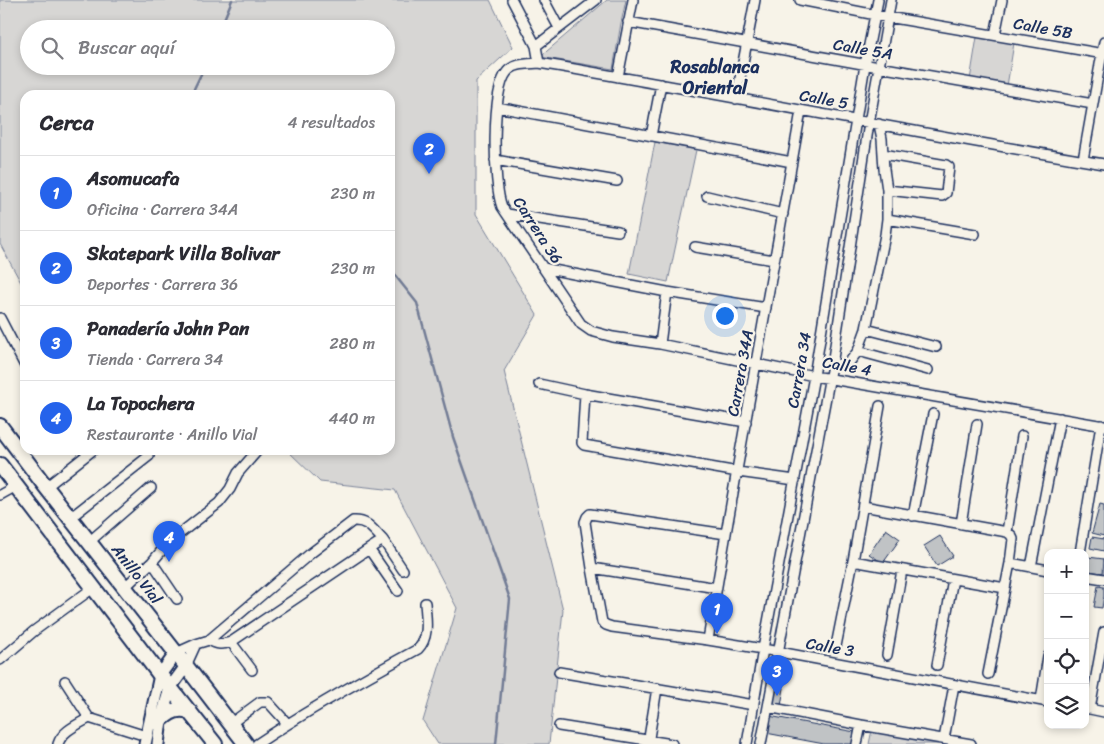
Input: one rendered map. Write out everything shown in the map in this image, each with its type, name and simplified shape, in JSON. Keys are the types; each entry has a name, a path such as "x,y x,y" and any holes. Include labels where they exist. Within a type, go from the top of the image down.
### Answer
{"highway":[{"name":"Anillo Vial","path":"0,426 20,454"},
{"name":"Anillo Vial","path":"21,455 246,744"},
{"path":"0,465 215,744"},
{"path":"162,720 168,713 177,710 190,712"}],"main road":[{"path":"146,740 160,675 176,653"},
{"path":"158,744 170,688 186,666"}],"street":[{"path":"512,0 536,46 539,63"},
{"path":"544,0 558,28"},
{"path":"618,76 633,0"},
{"path":"736,99 755,0"},
{"name":"Calle 5B","path":"800,0 1103,54"},
{"name":"Carrera 34","path":"747,744 814,376 865,65 878,0"},
{"name":"Carrera 34","path":"761,744 832,365 874,123 879,68 891,0"},
{"path":"996,35 1002,0"},
{"path":"536,46 594,1"},
{"name":"Calle 5A","path":"628,22 879,68 1093,104"},
{"path":"1083,160 1104,42"},
{"name":"Calle 5","path":"497,107 500,87 507,71 514,66 539,63 1104,164"},
{"path":"651,136 661,84"},
{"path":"497,107 792,162"},
{"name":"Carrera 36","path":"497,107 495,160 498,195 502,207 581,324 587,328"},
{"name":"Carrera 34A","path":"708,640 801,111"},
{"path":"832,365 848,364 858,351 866,329 882,255 887,219 887,190 883,154 874,123"},
{"path":"883,154 949,167 946,193 942,196 887,190"},
{"path":"495,160 617,181"},
{"path":"706,196 783,214"},
{"path":"506,214 618,231"},
{"path":"887,219 975,234"},
{"path":"695,247 774,260"},
{"path":"544,268 667,292 766,308"},
{"path":"660,344 667,292"},
{"path":"0,318 20,356"},
{"name":"Calle 4","path":"587,328 604,335 660,344 814,376 1102,426"},
{"path":"866,329 936,347"},
{"path":"858,351 928,370"},
{"path":"539,384 585,394 746,422"},
{"path":"585,394 582,444 738,472 795,480"},
{"path":"836,646 880,406"},
{"path":"913,516 933,414"},
{"path":"1031,567 1060,418"},
{"path":"961,524 977,424"},
{"path":"1081,549 1102,426"},
{"path":"988,674 1010,564 1010,535 1022,436"},
{"path":"17,450 20,445"},
{"path":"46,487 87,455"},
{"path":"125,587 152,562 169,542 219,503 230,489 238,473 254,455"},
{"path":"70,518 149,456"},
{"path":"0,495 16,486"},
{"path":"89,542 151,488"},
{"path":"863,506 1010,535"},
{"path":"717,588 592,568 585,522 590,514 726,534"},
{"path":"176,653 208,640 311,553 353,521 367,524 383,540 403,570"},
{"path":"208,640 222,645 231,642 383,540"},
{"path":"369,549 398,591"},
{"path":"853,561 1005,588"},
{"path":"152,562 177,600"},
{"path":"1010,564 1044,569"},
{"name":"Calle 3","path":"592,568 602,622 606,625 763,649 1044,701"},
{"path":"886,655 902,570"},
{"path":"1089,577 1104,580"},
{"path":"937,665 953,579"},
{"path":"0,660 34,631 93,588"},
{"path":"257,744 287,723 342,690 418,649 423,644 426,636 425,602"},
{"path":"1089,705 1102,659 1104,632"},
{"path":"231,642 252,670"},
{"path":"186,666 196,644"},
{"path":"560,672 754,705"},
{"path":"65,681 89,718 146,740"},
{"path":"944,739 954,684"},
{"path":"648,742 656,688"},
{"path":"230,724 264,701 268,702 287,723"},
{"path":"768,707 971,744"},
{"path":"1089,709 1104,712"},
{"path":"58,744 65,732 89,718"},
{"path":"857,744 860,725"},
{"path":"559,726 648,742 672,744"}],"shaded area":[{"path":"0,0 490,0 513,47 476,81 476,214 537,315 504,371 563,610 549,744 438,744 423,721 457,608 395,490 320,482 292,455 395,455 395,90 20,90 20,281 0,244"},
{"path":"607,0 626,0 613,69 540,57"},
{"path":"977,37 1014,43 1007,86 970,80"},
{"path":"655,142 696,150 668,282 629,274"},
{"path":"872,730 954,744 869,744"}],"building":[{"path":"1100,504 1104,505 1104,536 1092,533"},
{"path":"886,529 900,539 883,563 869,554"},
{"path":"940,536 953,556 937,566 924,546"},
{"path":"1092,537 1104,539 1104,551 1090,548"},
{"path":"1089,557 1104,559 1103,573 1089,571"},
{"path":"1098,586 1104,587 1102,608 1094,607"},
{"path":"774,686 784,688 781,706 771,704"},
{"path":"769,716 855,732 853,744 824,744 766,733"}],"waterway":[{"path":"224,20 232,0"},
{"path":"193,90 201,75"},
{"path":"395,275 417,303 453,437 510,599 496,744"}],"place":[{"name":"Skatepark Villa Bolivar","path":"429,174"},
{"name":"La Topochera","path":"169,562"},
{"name":"Asomucafa","path":"717,634"},
{"name":"Panadería John Pan","path":"777,696"}],"district":[{"name":"Rosablanca Oriental","path":"715,77"}]}
